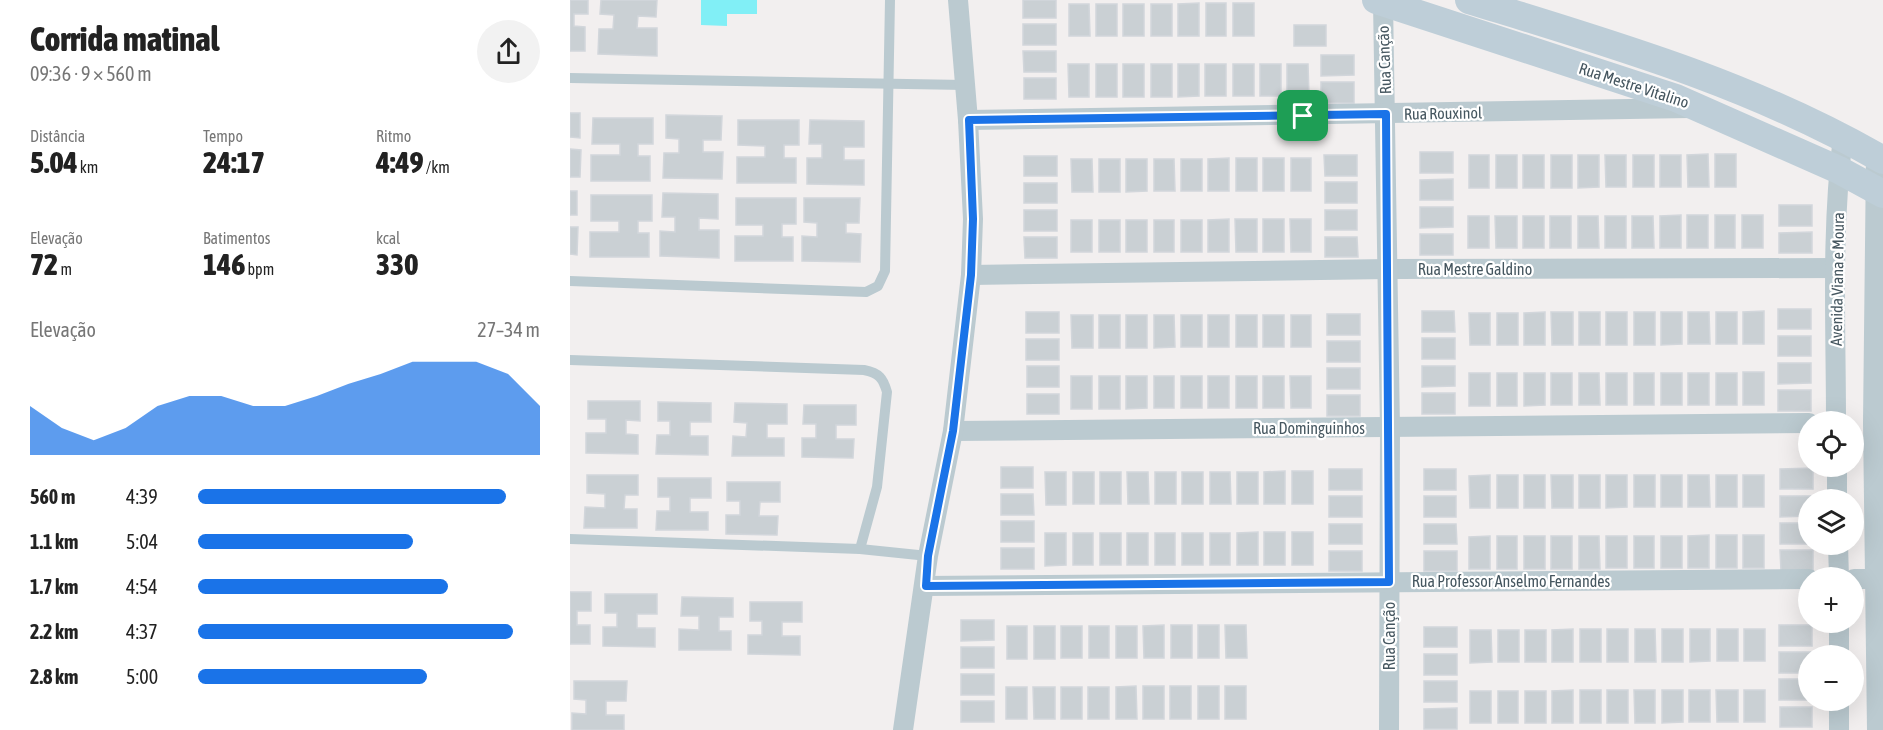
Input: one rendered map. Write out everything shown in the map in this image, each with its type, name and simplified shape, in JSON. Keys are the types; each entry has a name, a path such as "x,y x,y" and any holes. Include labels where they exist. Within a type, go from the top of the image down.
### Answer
{"street":[{"path":"903,730 926,586 928,556 953,431 971,275 973,219 969,120 958,0"},
{"name":"Rua Mestre Vitalino","path":"1469,0 1691,69 1844,137 1880,158"},
{"name":"Rua Mestre Vitalino","path":"1380,1 1701,108 1839,170 1879,191"},
{"name":"Rua Canção","path":"1380,1 1386,114 1390,428 1389,730"},
{"name":"Rua Rouxinol","path":"969,120 1701,108"},
{"name":"Avenida Viana e Moura","path":"1836,411 1835,267 1839,170 1844,137"},
{"path":"1877,730 1880,158"},
{"name":"Rua Mestre Galdino","path":"971,275 1388,269 1835,267"},
{"name":"Rua Dominguinhos","path":"953,431 1798,423"},
{"name":"Rua Professor Anselmo Fernandes","path":"926,586 1798,579"},
{"path":"1839,711 1839,730"}],"lane":[{"path":"570,281 866,292 878,286 885,272 890,0"},
{"path":"570,78 965,85"},
{"path":"570,360 864,370 877,373 884,380 887,392 877,487 860,549"},
{"path":"570,539 860,549 928,556"}],"water":[{"path":"701,0 757,0 757,14 727,14 727,26 701,25"}],"building":[{"path":"570,0 588,0 588,14 574,14 574,26 585,27 585,51 570,51"},
{"path":"601,0 657,0 656,17 638,16 637,28 657,28 657,56 598,54 599,29 613,29 614,15 600,14"},
{"path":"1023,0 1056,0 1056,18 1023,18"},
{"path":"1199,3 1199,36 1178,36 1178,4"},
{"path":"1206,3 1226,3 1226,36 1206,36"},
{"path":"1233,3 1254,3 1254,36 1233,36"},
{"path":"1069,4 1089,4 1090,36 1069,36"},
{"path":"1096,4 1117,4 1117,36 1096,36"},
{"path":"1123,4 1144,4 1144,36 1123,36"},
{"path":"1151,4 1172,4 1172,36 1151,36"},
{"path":"1023,24 1056,24 1056,45 1023,45"},
{"path":"1294,25 1326,25 1326,46 1294,46"},
{"path":"1023,51 1056,51 1056,72 1024,72"},
{"path":"1321,55 1354,55 1354,75 1321,76"},
{"path":"1068,64 1089,64 1089,97 1069,97"},
{"path":"1096,64 1117,64 1117,97 1096,97"},
{"path":"1123,64 1144,64 1144,97 1123,97"},
{"path":"1151,64 1172,64 1172,97 1151,97"},
{"path":"1178,64 1199,64 1199,96 1178,97"},
{"path":"1205,64 1226,64 1226,96 1205,96"},
{"path":"1233,64 1254,64 1254,96 1233,96"},
{"path":"1260,64 1281,64 1281,96 1260,96"},
{"path":"1287,64 1308,64 1309,96 1287,96"},
{"path":"1024,78 1056,78 1056,99 1024,99"},
{"path":"1321,82 1354,82 1354,103 1321,103"},
{"path":"570,113 580,113 580,138 570,137"},
{"path":"666,115 722,116 721,140 703,140 703,152 723,152 722,179 663,178 664,153 679,153 679,139 666,138"},
{"path":"593,118 653,118 653,144 638,144 638,156 650,156 650,181 591,181 591,155 620,155 620,144 592,144"},
{"path":"738,120 799,120 799,145 784,145 784,158 796,158 796,183 737,183 737,157 765,157 765,146 738,145"},
{"path":"810,120 864,121 864,147 844,147 844,160 864,160 864,185 807,184 807,158 822,158 822,144 809,144"},
{"path":"570,149 581,150 580,177 570,177"},
{"path":"1420,152 1453,152 1453,173 1420,173"},
{"path":"1708,154 1709,187 1688,187 1687,155"},
{"path":"1715,154 1736,154 1736,187 1715,187"},
{"path":"1324,155 1357,155 1357,176 1325,176"},
{"path":"1469,155 1489,155 1489,188 1469,188"},
{"path":"1496,155 1517,155 1517,188 1496,188"},
{"path":"1523,155 1544,155 1544,188 1523,188"},
{"path":"1551,155 1572,155 1572,188 1551,188"},
{"path":"1578,155 1599,155 1599,187 1578,188"},
{"path":"1605,155 1626,155 1626,187 1606,187"},
{"path":"1633,155 1654,155 1654,187 1633,187"},
{"path":"1660,155 1681,155 1681,187 1660,187"},
{"path":"1024,156 1057,156 1057,176 1024,176"},
{"path":"1229,158 1229,191 1208,191 1208,159"},
{"path":"1236,158 1257,158 1257,191 1236,191"},
{"path":"1263,158 1284,158 1284,191 1263,191"},
{"path":"1291,158 1311,158 1311,191 1291,191"},
{"path":"1071,159 1092,159 1093,192 1072,192"},
{"path":"1099,159 1120,159 1120,192 1099,192"},
{"path":"1126,159 1147,159 1147,191 1126,192"},
{"path":"1154,159 1174,159 1175,191 1154,191"},
{"path":"1181,159 1202,159 1202,191 1181,191"},
{"path":"1453,179 1453,200 1420,200 1420,180"},
{"path":"1325,182 1357,182 1357,203 1325,203"},
{"path":"1024,183 1057,183 1057,203 1024,203"},
{"path":"570,191 577,191 577,215 570,215"},
{"path":"663,193 718,194 718,219 699,218 699,230 719,230 719,258 660,256 660,231 675,232 675,217 662,217"},
{"path":"591,195 652,195 652,221 638,221 638,233 649,233 649,257 590,257 590,232 619,232 619,221 591,221"},
{"path":"736,198 796,198 796,224 782,224 782,237 793,237 793,261 735,261 735,236 763,236 763,225 736,225"},
{"path":"804,198 860,198 859,223 846,223 846,233 861,234 860,262 802,261 802,236 817,237 817,223 804,222"},
{"path":"1779,205 1812,205 1812,226 1779,226"},
{"path":"1420,207 1453,207 1453,227 1420,228"},
{"path":"1024,210 1057,210 1057,231 1024,231"},
{"path":"1325,210 1357,210 1357,230 1325,230"},
{"path":"1681,215 1681,248 1660,248 1660,216"},
{"path":"1687,215 1708,215 1708,248 1687,248"},
{"path":"1715,215 1735,215 1735,248 1715,248"},
{"path":"1742,215 1763,215 1763,248 1742,248"},
{"path":"1468,216 1489,216 1489,248 1468,248"},
{"path":"1495,216 1517,216 1517,248 1496,248"},
{"path":"1523,216 1544,216 1544,248 1523,248"},
{"path":"1550,216 1571,216 1571,248 1550,248"},
{"path":"1578,216 1598,216 1599,248 1578,248"},
{"path":"1605,216 1626,216 1626,248 1605,248"},
{"path":"1632,216 1653,216 1654,248 1632,248"},
{"path":"1229,219 1229,252 1208,252 1208,220"},
{"path":"1235,219 1257,219 1257,252 1236,252"},
{"path":"1263,219 1284,219 1284,252 1263,252"},
{"path":"1290,219 1311,219 1311,252 1291,252"},
{"path":"1071,220 1092,220 1092,252 1071,252"},
{"path":"1099,220 1120,220 1120,252 1099,252"},
{"path":"1126,220 1147,220 1147,252 1126,252"},
{"path":"1154,220 1174,220 1174,252 1154,252"},
{"path":"1181,220 1202,220 1202,252 1181,252"},
{"path":"570,227 578,227 577,255 570,254"},
{"path":"1812,232 1812,253 1779,253 1779,233"},
{"path":"1420,234 1453,234 1453,255 1420,255"},
{"path":"1024,237 1057,237 1057,258 1025,258"},
{"path":"1325,237 1357,237 1358,257 1325,257"},
{"path":"1778,309 1811,309 1811,329 1778,329"},
{"path":"1422,311 1454,311 1455,332 1422,332"},
{"path":"1764,311 1764,344 1743,344 1743,312"},
{"path":"1026,312 1059,312 1059,333 1026,333"},
{"path":"1545,312 1545,345 1524,345 1524,313"},
{"path":"1551,312 1573,312 1573,345 1552,345"},
{"path":"1579,312 1600,312 1600,345 1579,345"},
{"path":"1606,312 1627,312 1627,345 1606,345"},
{"path":"1634,312 1655,312 1655,345 1634,345"},
{"path":"1661,312 1682,312 1682,344 1661,345"},
{"path":"1688,312 1709,312 1710,344 1688,344"},
{"path":"1716,312 1737,312 1737,344 1716,344"},
{"path":"1469,313 1490,313 1490,345 1470,345"},
{"path":"1497,313 1518,313 1518,345 1497,345"},
{"path":"1327,314 1360,314 1360,335 1327,335"},
{"path":"1071,315 1093,315 1093,348 1072,348"},
{"path":"1099,315 1120,315 1120,348 1099,348"},
{"path":"1126,315 1147,315 1147,348 1126,348"},
{"path":"1154,315 1174,315 1175,347 1154,348"},
{"path":"1181,315 1202,315 1202,347 1181,347"},
{"path":"1208,315 1229,315 1229,347 1208,347"},
{"path":"1236,315 1257,315 1257,347 1236,347"},
{"path":"1263,315 1284,315 1284,347 1263,347"},
{"path":"1291,315 1311,315 1311,347 1291,347"},
{"path":"1778,336 1811,336 1811,356 1778,356"},
{"path":"1422,338 1455,338 1455,359 1422,359"},
{"path":"1026,339 1059,339 1059,360 1026,360"},
{"path":"1327,341 1360,341 1360,362 1327,362"},
{"path":"1778,363 1811,363 1811,383 1778,384"},
{"path":"1027,366 1059,366 1059,387 1027,387"},
{"path":"1422,366 1455,366 1455,386 1422,387"},
{"path":"1327,368 1360,368 1360,389 1327,389"},
{"path":"1743,372 1764,372 1764,405 1743,405"},
{"path":"1469,373 1490,373 1490,406 1469,406"},
{"path":"1497,373 1517,373 1517,406 1497,406"},
{"path":"1524,373 1545,373 1545,405 1524,406"},
{"path":"1551,373 1572,373 1572,405 1551,405"},
{"path":"1579,373 1599,373 1600,405 1579,405"},
{"path":"1606,373 1627,373 1627,405 1606,405"},
{"path":"1634,373 1654,373 1654,405 1634,405"},
{"path":"1661,373 1682,373 1682,405 1661,405"},
{"path":"1688,373 1709,373 1709,405 1688,405"},
{"path":"1716,373 1737,373 1737,405 1716,405"},
{"path":"1071,376 1092,376 1092,409 1071,409"},
{"path":"1099,376 1120,376 1120,409 1099,409"},
{"path":"1126,376 1147,376 1147,408 1126,409"},
{"path":"1154,376 1174,376 1174,408 1154,408"},
{"path":"1181,376 1202,376 1202,408 1181,408"},
{"path":"1208,376 1229,376 1229,408 1208,408"},
{"path":"1236,376 1257,376 1257,408 1236,408"},
{"path":"1263,376 1284,376 1284,408 1263,408"},
{"path":"1290,376 1311,376 1311,408 1291,408"},
{"path":"1778,390 1811,390 1811,411 1778,411"},
{"path":"1422,393 1455,393 1455,414 1422,414"},
{"path":"1027,394 1059,394 1059,414 1027,414"},
{"path":"1327,395 1360,395 1360,416 1327,416"},
{"path":"588,401 640,401 640,421 626,420 626,434 638,435 638,454 586,453 586,433 606,433 606,419 588,419"},
{"path":"658,402 711,403 711,422 690,422 690,436 708,436 708,455 656,454 657,435 670,435 670,421 658,421"},
{"path":"735,403 787,404 787,424 767,424 767,438 784,438 784,456 732,456 733,436 746,437 747,423 734,422"},
{"path":"804,405 856,405 856,425 836,425 836,439 854,439 853,458 802,457 802,438 816,438 816,424 803,424"},
{"path":"1001,467 1033,467 1033,488 1001,488"},
{"path":"1798,468 1798,477 1813,477 1813,489 1780,489 1780,469"},
{"path":"1329,469 1362,469 1362,490 1329,490"},
{"path":"1424,469 1456,469 1456,490 1424,490"},
{"path":"1285,471 1285,504 1264,504 1264,472"},
{"path":"1292,471 1313,471 1313,504 1292,504"},
{"path":"1045,472 1066,472 1066,505 1046,505"},
{"path":"1073,472 1094,472 1094,504 1073,504"},
{"path":"1100,472 1121,472 1121,504 1100,504"},
{"path":"1127,472 1148,472 1149,504 1128,504"},
{"path":"1155,472 1176,472 1176,504 1155,504"},
{"path":"1182,472 1203,472 1203,504 1182,504"},
{"path":"1210,472 1230,472 1231,504 1210,504"},
{"path":"1237,472 1258,472 1258,504 1237,504"},
{"path":"587,475 638,475 638,495 625,495 624,509 637,509 637,528 584,528 585,507 605,508 605,494 587,493"},
{"path":"1490,475 1490,508 1470,508 1469,476"},
{"path":"1497,475 1518,475 1518,508 1497,508"},
{"path":"1524,475 1545,475 1545,508 1524,508"},
{"path":"1551,475 1573,475 1573,508 1552,508"},
{"path":"1579,475 1600,475 1600,508 1579,508"},
{"path":"1606,475 1627,475 1627,507 1606,508"},
{"path":"1634,475 1655,475 1655,507 1634,507"},
{"path":"1661,475 1682,475 1682,507 1661,507"},
{"path":"1688,475 1709,475 1710,507 1688,507"},
{"path":"1716,475 1737,475 1737,507 1716,507"},
{"path":"1743,475 1764,475 1764,507 1743,507"},
{"path":"658,478 711,478 711,498 690,498 690,512 708,512 708,530 656,530 657,511 670,511 670,497 658,497"},
{"path":"727,482 780,482 780,502 760,502 759,516 778,516 777,535 726,534 726,515 740,515 740,501 727,501"},
{"path":"1001,494 1033,494 1034,515 1001,515"},
{"path":"1329,496 1362,496 1362,517 1329,517"},
{"path":"1424,496 1456,496 1456,517 1424,517"},
{"path":"1780,496 1798,496 1798,516 1780,517"},
{"path":"1001,521 1034,521 1034,542 1001,542"},
{"path":"1780,523 1798,523 1798,544 1780,544"},
{"path":"1329,524 1362,524 1362,544 1329,544"},
{"path":"1424,524 1456,524 1457,544 1424,544"},
{"path":"1258,532 1258,565 1237,565 1237,533"},
{"path":"1264,532 1285,532 1285,565 1264,565"},
{"path":"1292,532 1313,532 1313,565 1292,565"},
{"path":"1045,533 1066,533 1066,565 1045,566"},
{"path":"1073,533 1093,533 1093,565 1073,565"},
{"path":"1100,533 1121,533 1121,565 1100,565"},
{"path":"1127,533 1148,533 1148,565 1127,565"},
{"path":"1155,533 1175,533 1175,565 1155,565"},
{"path":"1182,533 1203,533 1203,565 1182,565"},
{"path":"1210,533 1230,533 1230,565 1210,565"},
{"path":"1709,535 1709,568 1688,568 1688,536"},
{"path":"1716,535 1737,535 1737,568 1716,568"},
{"path":"1743,535 1764,535 1764,568 1743,568"},
{"path":"1490,536 1490,569 1469,569 1469,537"},
{"path":"1497,536 1517,536 1517,569 1497,569"},
{"path":"1524,536 1545,536 1545,569 1524,569"},
{"path":"1551,536 1572,536 1572,569 1551,569"},
{"path":"1579,536 1599,536 1600,569 1579,569"},
{"path":"1606,536 1627,536 1627,568 1606,568"},
{"path":"1634,536 1654,536 1654,568 1634,568"},
{"path":"1661,536 1682,536 1682,568 1661,568"},
{"path":"1001,548 1034,548 1034,569 1001,569"},
{"path":"1780,550 1798,550 1798,555 1813,555 1813,567 1798,567 1798,571 1781,571"},
{"path":"1329,551 1362,551 1362,571 1329,571"},
{"path":"1424,551 1457,551 1457,571 1424,571"},
{"path":"570,592 591,592 591,611 577,611 577,625 590,625 590,644 570,644"},
{"path":"605,594 657,594 657,614 637,614 637,628 655,628 655,647 603,646 603,627 617,627 617,613 605,613"},
{"path":"682,597 733,598 733,617 719,617 719,631 731,631 731,650 679,650 679,629 699,630 699,616 681,616"},
{"path":"750,602 802,602 802,622 782,622 782,636 800,636 800,655 748,654 748,635 762,635 762,621 750,621"},
{"path":"961,620 994,620 994,640 961,641"},
{"path":"1164,625 1164,658 1144,658 1143,626"},
{"path":"1171,625 1192,625 1192,658 1171,658"},
{"path":"1198,625 1219,625 1219,658 1198,658"},
{"path":"1225,625 1246,625 1247,658 1226,658"},
{"path":"1779,625 1798,625 1798,633 1812,633 1812,645 1779,646"},
{"path":"1007,626 1027,626 1027,659 1007,659"},
{"path":"1034,626 1055,626 1055,659 1034,659"},
{"path":"1061,626 1082,626 1082,658 1061,658"},
{"path":"1089,626 1109,626 1109,658 1089,658"},
{"path":"1116,626 1137,626 1137,658 1116,658"},
{"path":"1424,627 1457,627 1457,647 1424,647"},
{"path":"1573,629 1573,662 1552,662 1552,630"},
{"path":"1580,629 1601,629 1601,662 1580,662"},
{"path":"1607,629 1628,629 1628,662 1607,662"},
{"path":"1635,629 1655,629 1656,662 1635,662"},
{"path":"1662,629 1683,629 1683,662 1662,662"},
{"path":"1690,629 1710,629 1710,661 1690,662"},
{"path":"1717,629 1738,629 1738,661 1717,661"},
{"path":"1744,629 1765,629 1765,661 1744,661"},
{"path":"1470,630 1491,630 1492,662 1470,663"},
{"path":"1498,630 1519,630 1519,662 1498,662"},
{"path":"1525,630 1546,630 1546,662 1525,662"},
{"path":"961,647 994,647 994,668 961,668"},
{"path":"1779,652 1798,652 1798,673 1779,673"},
{"path":"1424,654 1457,654 1457,675 1424,675"},
{"path":"961,674 994,674 994,695 961,695"},
{"path":"1779,679 1798,679 1798,700 1779,700"},
{"path":"574,681 627,681 626,701 606,701 606,715 624,715 624,730 572,730 572,713 586,714 586,700 574,699"},
{"path":"1424,681 1457,681 1457,702 1424,702"},
{"path":"1136,686 1137,719 1116,719 1116,687"},
{"path":"1143,686 1164,686 1164,719 1143,719"},
{"path":"1170,686 1191,686 1191,719 1170,719"},
{"path":"1198,686 1219,686 1219,719 1198,719"},
{"path":"1225,686 1246,686 1246,719 1225,719"},
{"path":"1006,687 1027,687 1027,719 1006,719"},
{"path":"1033,687 1055,687 1055,719 1034,719"},
{"path":"1061,687 1082,687 1082,719 1061,719"},
{"path":"1088,687 1109,687 1109,719 1088,719"},
{"path":"1573,690 1573,723 1552,723 1552,691"},
{"path":"1580,690 1601,690 1601,723 1580,723"},
{"path":"1607,690 1628,690 1628,723 1607,723"},
{"path":"1634,690 1655,690 1655,723 1635,723"},
{"path":"1662,690 1683,690 1683,722 1662,723"},
{"path":"1689,690 1710,690 1710,722 1689,722"},
{"path":"1716,690 1738,690 1738,722 1717,722"},
{"path":"1744,690 1765,690 1765,722 1744,722"},
{"path":"1470,691 1491,691 1491,723 1470,723"},
{"path":"1498,691 1518,691 1518,723 1498,723"},
{"path":"1525,691 1546,691 1546,723 1525,723"},
{"path":"961,701 994,701 994,722 961,722"},
{"path":"1780,707 1798,707 1798,711 1812,711 1812,727 1780,727"},
{"path":"1457,708 1457,729 1424,729 1424,709"}],"route":[{"path":"1386,114 1390,428 1389,582 926,586 928,556 953,431 971,275 973,219 969,120 1303,116 1386,114"}]}
